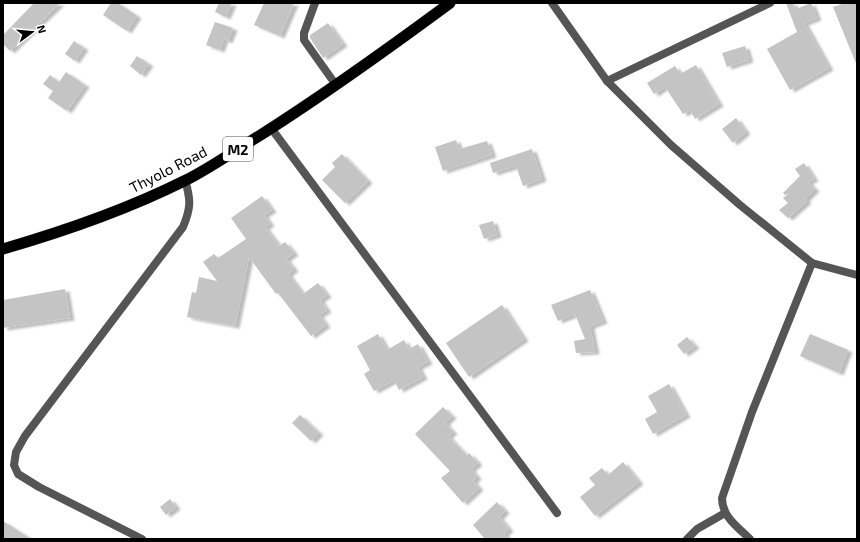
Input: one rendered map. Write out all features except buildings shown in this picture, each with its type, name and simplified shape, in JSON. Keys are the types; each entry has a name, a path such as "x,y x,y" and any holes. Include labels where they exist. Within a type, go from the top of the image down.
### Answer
{"highway":[{"name":"Thyolo Road","path":"3,249 49,236 114,212 185,180 272,128 369,63 450,3"}],"street":[{"path":"315,3 304,33 304,40 308,48 336,85"},
{"path":"552,3 607,81 677,150 745,210 812,263 857,275"},
{"path":"607,81 770,3"},
{"path":"272,128 557,513"},
{"path":"142,539 39,487 18,474 14,465 16,452 25,436 183,227 189,212 190,199 185,180"},
{"path":"750,539 725,513 722,502 724,489 752,412 812,263"},
{"path":"687,539 697,529 725,513"}]}
